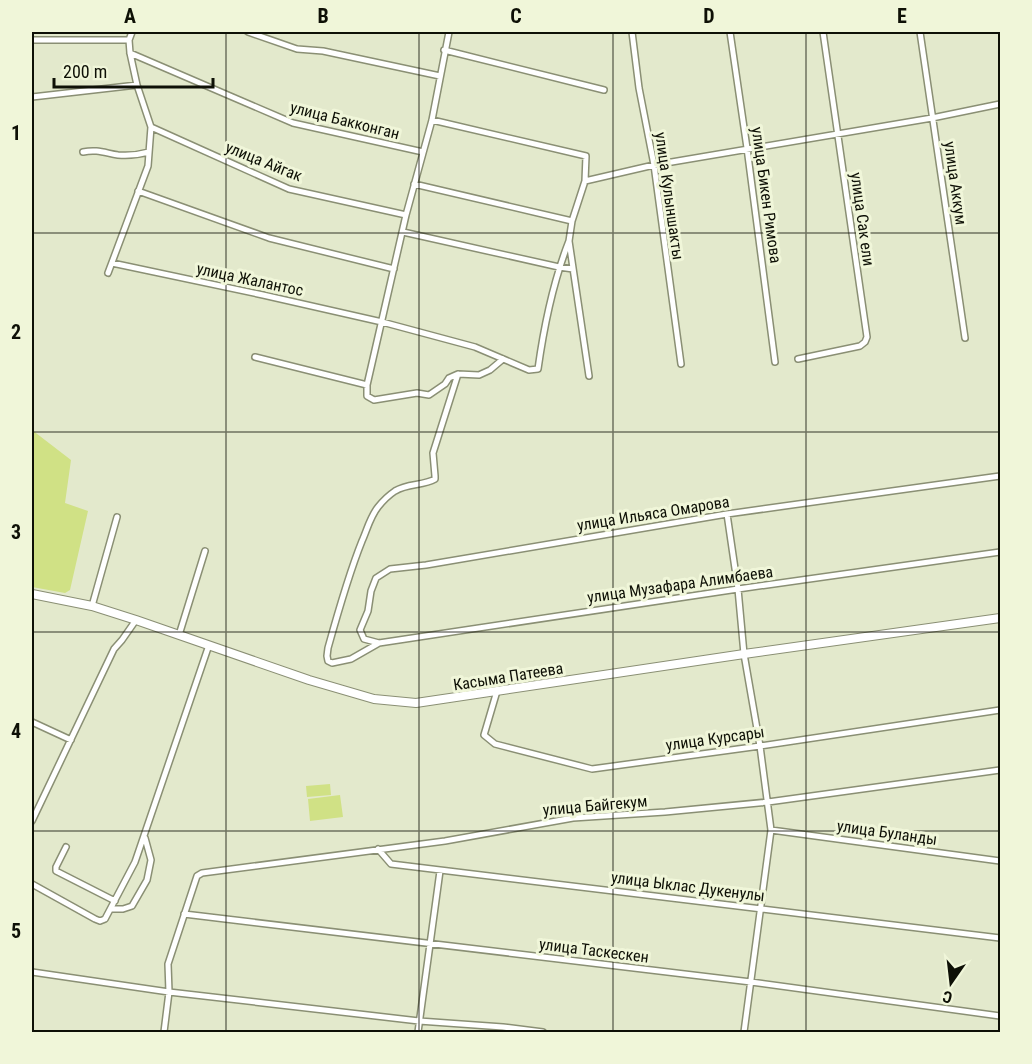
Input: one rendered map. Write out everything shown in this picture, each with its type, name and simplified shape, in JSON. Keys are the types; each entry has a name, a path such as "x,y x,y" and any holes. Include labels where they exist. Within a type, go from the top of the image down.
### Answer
{"main road":[{"name":"Касыма Патеева","path":"32,594 92,606 309,680 374,699 416,703 1000,618"}],"street":[{"path":"108,273 148,166 151,127 137,86 130,53 129,40 132,32"},
{"path":"248,32 297,50 322,51 440,76"},
{"path":"448,32 432,120 406,215 367,385 368,396 374,400 417,393 429,395 445,384 449,378 458,374 479,375 490,370 502,359"},
{"name":"улица Кулыншакты","path":"632,32 639,88 654,165 681,364"},
{"name":"улица Бикен Римова","path":"730,32 775,362"},
{"name":"улица Сак ели","path":"798,359 860,346 867,337 823,32"},
{"name":"улица Аккум","path":"920,32 965,338"},
{"path":"32,40 129,40"},
{"path":"444,50 604,90"},
{"name":"улица Бакконган","path":"130,53 293,123 423,152"},
{"path":"32,97 137,86"},
{"path":"585,182 654,165 932,118 1000,104"},
{"path":"432,120 586,156 585,182 572,221 569,241 559,267"},
{"name":"улица Айгак","path":"151,127 289,189 406,215"},
{"path":"83,152 94,150 136,156 149,152"},
{"path":"414,184 572,221"},
{"path":"138,191 269,238 394,269"},
{"path":"403,232 573,269"},
{"path":"569,241 589,376"},
{"name":"улица Жалантос","path":"112,263 382,322 475,346 530,370 538,369 559,267"},
{"path":"255,357 367,385"},
{"path":"379,643 351,659 332,663 328,661 328,648 344,593 356,556 375,511 395,491 412,484 431,482 435,479 433,453 458,374"},
{"name":"улица Ильяса Омарова","path":"364,639 360,630 368,610 371,591 376,578 390,569 426,565 727,514 1000,476"},
{"path":"727,514 738,589 744,654 760,746 771,830 744,1032"},
{"path":"92,606 117,517"},
{"path":"179,635 205,551"},
{"name":"улица Музафара Алимбаева","path":"364,639 379,643 1000,552"},
{"path":"32,821 114,649 136,620"},
{"path":"32,884 95,919 100,921 105,919 135,862 209,645"},
{"name":"улица Курсары","path":"498,691 484,735 495,744 592,769 1000,710"},
{"path":"32,722 70,740"},
{"name":"улица Байгекум","path":"184,914 197,876 202,873 445,841 573,818 768,802 1000,770"},
{"path":"32,805 38,808"},
{"name":"улица Буланды","path":"771,830 1000,861"},
{"path":"111,909 132,906 147,880 151,860 144,836"},
{"path":"66,847 56,867 56,872 115,901"},
{"name":"улица Ыклас Дукенулы","path":"378,849 391,864 1000,938"},
{"path":"418,1032 440,871"},
{"path":"164,1032 169,992 168,964 184,914"},
{"name":"улица Таскескен","path":"184,914 751,982 1000,1016"},
{"path":"32,972 169,992 419,1022 543,1032"}],"green space":[{"path":"32,430 71,460 65,503 88,511 70,590 65,593 32,587"},
{"path":"330,784 331,795 307,797 306,786"},
{"path":"340,795 343,817 310,821 308,799"}]}
